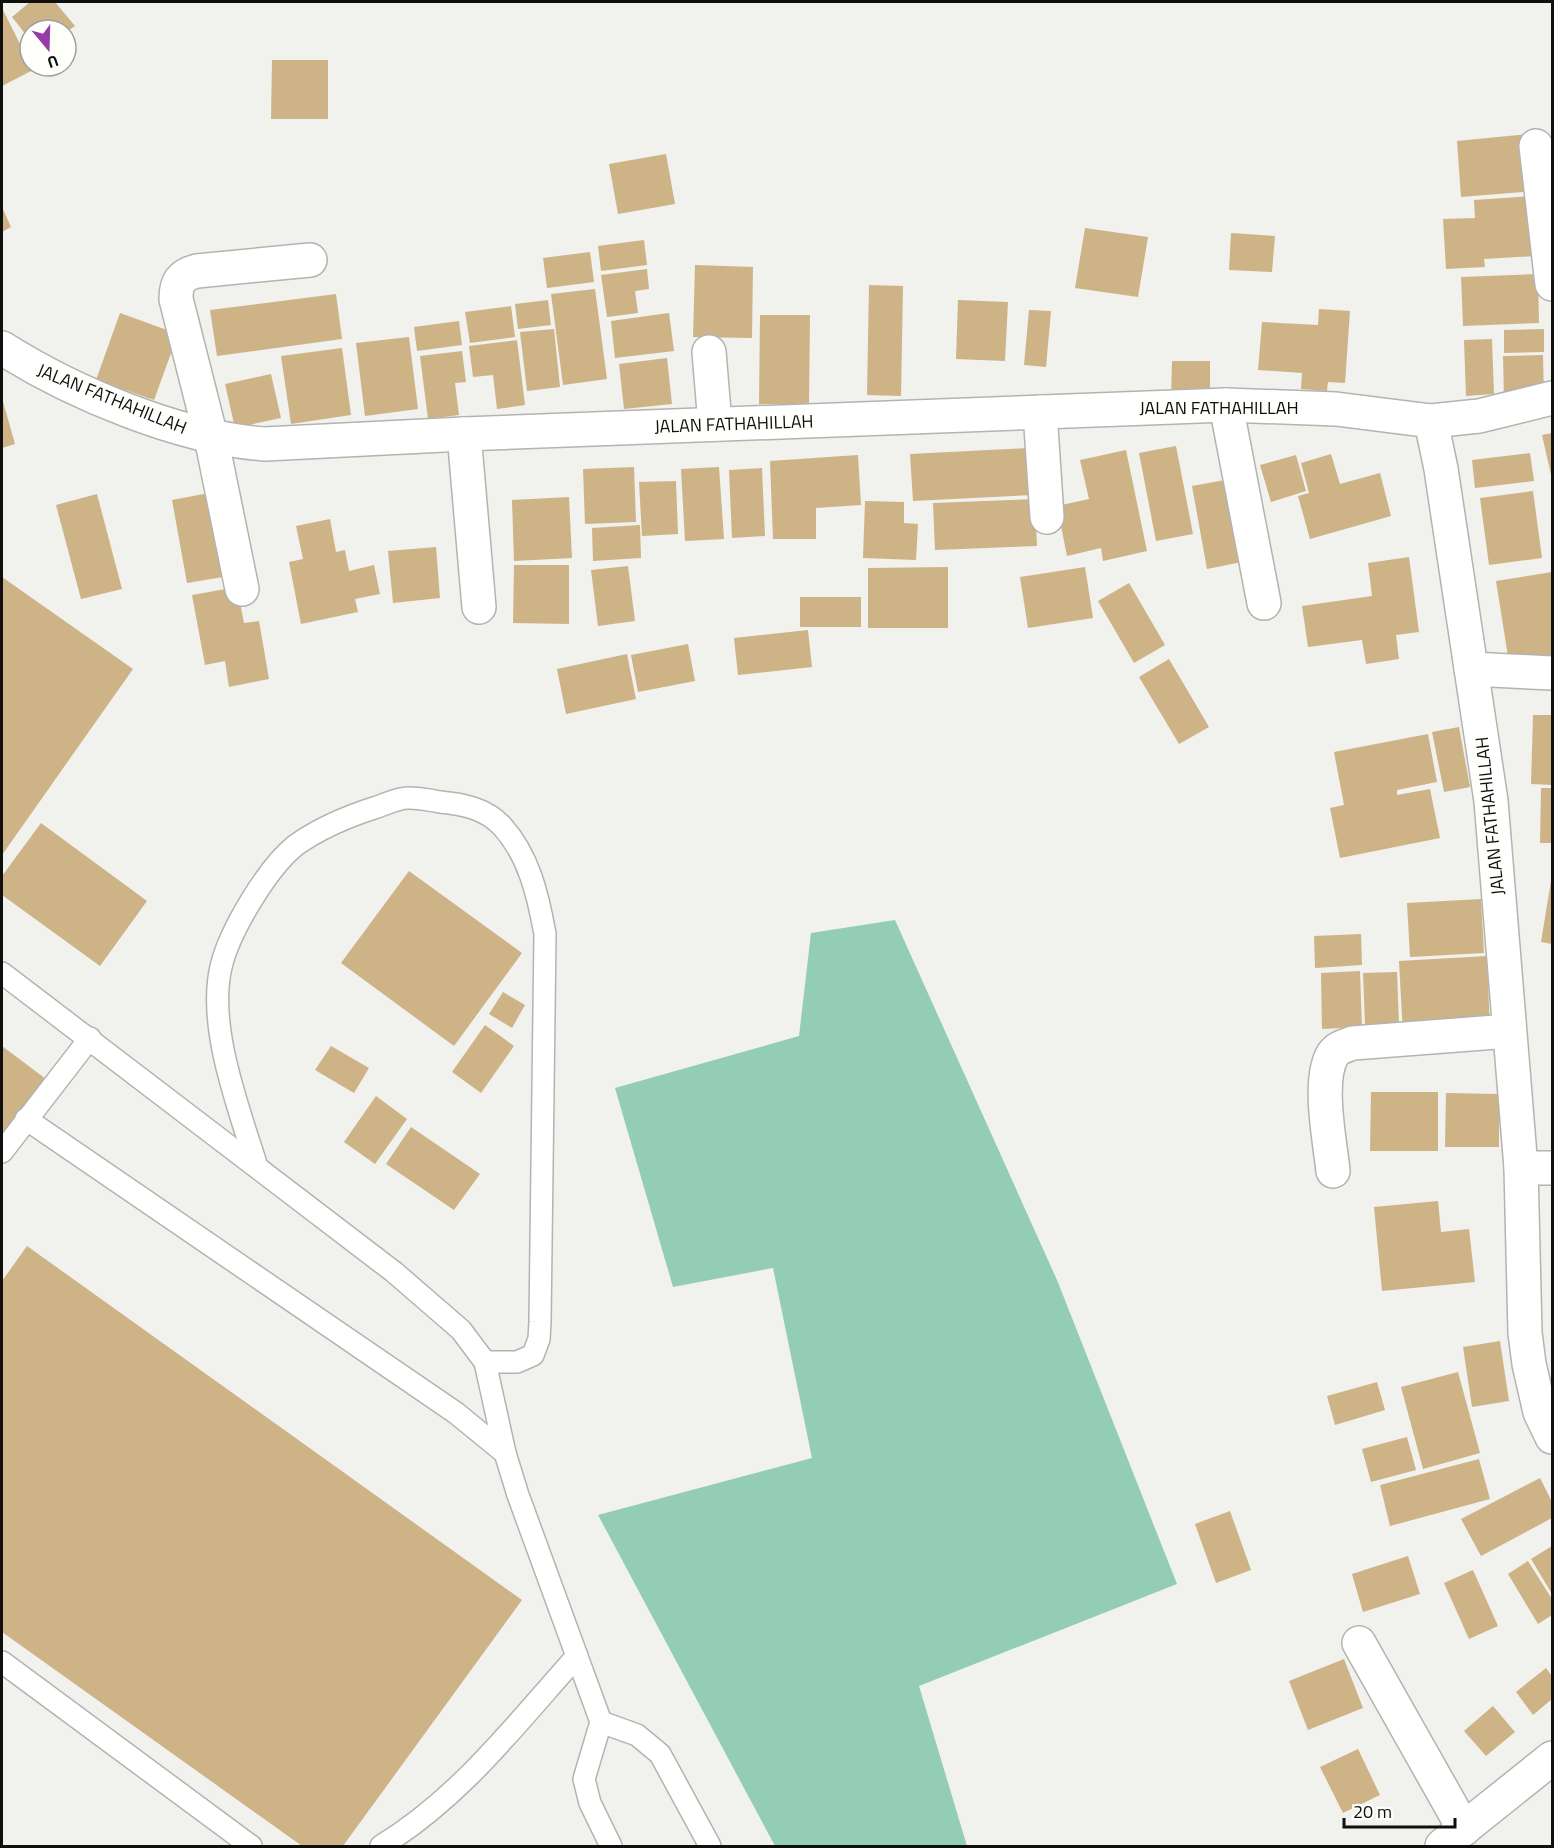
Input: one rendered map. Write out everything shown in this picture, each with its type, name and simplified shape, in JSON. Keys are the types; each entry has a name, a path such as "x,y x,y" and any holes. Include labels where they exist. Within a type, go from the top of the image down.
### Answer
{"main road":[{"path":"1536,146 1552,284"},
{"path":"242,589 211,437 176,299 177,284 181,278 197,271 310,260"},
{"name":"JALAN FATHAHILLAH","path":"2,348 36,370 141,414 211,437 265,444 464,434 1226,405 1336,409 1431,421 1441,469 1491,801 1509,1031 1537,1168 1525,1333 1528,1365 1540,1412 1552,1437"},
{"path":"709,352 716,424"},
{"path":"1431,421 1479,416 1552,398"},
{"path":"1226,405 1264,603"},
{"path":"1040,412 1047,517"},
{"path":"464,434 478,607"},
{"path":"1471,669 1552,673"},
{"path":"1333,1171 1325,1078 1332,1055 1339,1047 1353,1043 1509,1031"},
{"path":"1359,1643 1453,1838 1552,1758"}],"lane":[{"path":"257,1167 234,1091 222,1039 218,999 220,969 231,935 277,866 296,846 342,818 407,798 471,805 500,824 519,848 533,878 545,934 539,1339 533,1355 517,1362 484,1362"},
{"path":"2,973 90,1038 411,1286 461,1330 484,1362 518,1495 601,1722 584,1779 590,1803 611,1846"},
{"path":"2,1152 90,1038"},
{"path":"26,1119 456,1413 506,1453"},
{"path":"381,1846 432,1811 471,1775 577,1656"},
{"path":"2,1662 250,1846"},
{"path":"601,1722 637,1735 660,1754 710,1846"}],"shaded area":[{"path":"895,920 1057,1280 1177,1584 919,1686 967,1846 775,1846 598,1515 812,1458 773,1268 673,1287 615,1088 799,1036 811,933"}],"building":[{"path":"30,2 55,2 68,18 18,18 18,25 12,17"},
{"path":"2,8 18,40 18,78 2,86"},
{"path":"272,60 328,60 328,119 271,119"},
{"path":"1529,134 1534,191 1461,197 1457,141"},
{"path":"666,154 675,204 618,214 609,164"},
{"path":"1532,196 1536,256 1484,259 1485,267 1446,269 1443,219 1475,218 1474,200"},
{"path":"2,207 11,227 2,232"},
{"path":"1085,228 1148,237 1138,297 1075,288"},
{"path":"1231,233 1275,236 1272,272 1229,270"},
{"path":"644,240 647,265 601,271 598,246"},
{"path":"590,252 594,282 547,288 543,258"},
{"path":"695,265 753,267 752,338 693,337"},
{"path":"647,269 649,289 635,291 638,313 607,317 601,275"},
{"path":"1538,274 1539,323 1463,326 1461,277"},
{"path":"869,285 903,286 901,396 867,395"},
{"path":"595,289 607,379 563,385 551,294"},
{"path":"336,294 342,339 217,356 210,310"},
{"path":"548,300 551,325 518,329 515,304"},
{"path":"958,300 1008,302 1005,361 956,359"},
{"path":"511,306 515,337 470,343 465,312"},
{"path":"1319,309 1350,311 1345,383 1328,382 1327,391 1301,389 1302,373 1258,370 1262,322 1318,325"},
{"path":"1029,310 1051,311 1046,367 1024,365"},
{"path":"120,313 178,334 154,400 96,380"},
{"path":"669,313 674,351 615,358 611,321"},
{"path":"760,315 810,315 809,404 759,404"},
{"path":"459,321 462,345 417,351 414,327"},
{"path":"554,329 560,387 527,391 520,332"},
{"path":"1544,329 1544,352 1504,353 1504,330"},
{"path":"409,337 418,409 365,416 356,343"},
{"path":"1492,339 1494,394 1466,396 1464,340"},
{"path":"517,340 525,405 497,409 493,375 473,377 469,346"},
{"path":"342,348 351,415 291,424 281,356"},
{"path":"462,351 466,382 455,383 459,415 428,419 420,356"},
{"path":"1543,355 1544,398 1504,400 1503,356"},
{"path":"667,358 672,404 624,409 619,364"},
{"path":"1172,361 1210,361 1210,399 1171,399"},
{"path":"271,374 281,418 235,428 225,384"},
{"path":"2,398 15,444 2,448"},
{"path":"1552,433 1552,479 1542,435"},
{"path":"1176,446 1193,534 1156,541 1139,453"},
{"path":"1029,448 1032,495 913,501 910,454"},
{"path":"1126,450 1147,551 1103,561 1101,548 1067,556 1057,506 1089,499 1080,460"},
{"path":"1530,453 1534,481 1475,488 1472,460"},
{"path":"1331,454 1340,484 1380,473 1391,516 1310,539 1298,496 1309,493 1301,463"},
{"path":"858,455 861,505 816,508 816,539 773,539 770,461"},
{"path":"1296,455 1306,491 1271,502 1260,465"},
{"path":"634,467 636,522 585,524 583,469"},
{"path":"719,467 724,539 685,541 681,469"},
{"path":"762,468 765,536 732,538 729,470"},
{"path":"1236,478 1252,560 1207,569 1192,486"},
{"path":"676,481 678,534 642,536 639,482"},
{"path":"1533,491 1542,558 1489,565 1480,498"},
{"path":"214,492 229,576 187,583 172,500"},
{"path":"97,494 122,589 81,599 56,505"},
{"path":"569,497 572,558 514,561 512,500"},
{"path":"1035,499 1037,546 935,550 933,503"},
{"path":"865,501 904,502 904,523 918,524 916,560 863,558"},
{"path":"330,519 336,552 345,550 349,571 374,565 380,594 355,599 358,612 301,624 289,562 303,559 296,526"},
{"path":"640,525 641,558 593,561 592,528"},
{"path":"436,547 440,598 393,603 388,551"},
{"path":"1409,557 1419,632 1396,635 1399,659 1366,664 1362,640 1308,647 1302,606 1372,596 1368,563"},
{"path":"514,565 569,565 569,624 513,623"},
{"path":"628,566 635,621 598,626 591,570"},
{"path":"948,567 948,628 868,628 868,568"},
{"path":"1085,567 1093,618 1028,628 1020,577"},
{"path":"1552,572 1552,662 1510,669 1496,581"},
{"path":"2,577 133,669 2,855"},
{"path":"1129,583 1165,645 1134,663 1098,601"},
{"path":"237,587 244,623 259,621 269,679 229,687 225,661 205,665 192,595"},
{"path":"800,597 861,597 861,627 800,627"},
{"path":"808,630 812,667 738,675 734,638"},
{"path":"688,644 695,681 638,692 631,655"},
{"path":"627,654 636,699 566,714 557,669"},
{"path":"1169,659 1209,727 1179,744 1139,677"},
{"path":"1533,715 1552,715 1552,785 1531,784"},
{"path":"1459,727 1470,787 1444,792 1432,732"},
{"path":"1428,734 1437,782 1397,790 1397,795 1430,789 1440,838 1340,858 1330,808 1344,805 1334,752"},
{"path":"1541,788 1552,788 1552,843 1540,843"},
{"path":"41,823 147,901 100,966 2,895 2,876"},
{"path":"409,871 522,953 454,1046 341,963"},
{"path":"1552,882 1552,944 1541,942"},
{"path":"1481,899 1484,953 1410,957 1407,903"},
{"path":"1361,934 1362,965 1315,968 1314,936"},
{"path":"1487,956 1490,1031 1403,1035 1399,961"},
{"path":"1360,971 1362,1027 1322,1029 1321,973"},
{"path":"1397,972 1399,1025 1365,1026 1363,973"},
{"path":"503,992 525,1005 512,1028 489,1014"},
{"path":"485,1025 514,1046 481,1093 452,1072"},
{"path":"2,1046 46,1079 2,1139"},
{"path":"331,1046 369,1068 354,1093 315,1070"},
{"path":"1371,1092 1438,1092 1438,1151 1370,1151"},
{"path":"1446,1093 1499,1094 1499,1147 1445,1147"},
{"path":"376,1096 407,1119 375,1164 344,1142"},
{"path":"411,1127 480,1174 454,1210 386,1164"},
{"path":"1438,1201 1441,1232 1469,1229 1475,1282 1382,1291 1374,1207"},
{"path":"27,1246 522,1600 343,1846 302,1846 2,1632 2,1281"},
{"path":"1500,1341 1509,1401 1472,1407 1463,1347"},
{"path":"1458,1372 1480,1453 1423,1469 1401,1387"},
{"path":"1377,1382 1385,1410 1335,1425 1327,1396"},
{"path":"1407,1437 1416,1470 1371,1482 1362,1449"},
{"path":"1479,1459 1490,1499 1390,1526 1380,1485"},
{"path":"1540,1478 1552,1502 1552,1518 1481,1556 1461,1519"},
{"path":"1230,1511 1251,1570 1216,1583 1195,1524"},
{"path":"1552,1546 1552,1594 1531,1559"},
{"path":"1408,1556 1420,1594 1363,1612 1352,1574"},
{"path":"1528,1561 1552,1599 1552,1615 1538,1624 1508,1574"},
{"path":"1473,1570 1498,1626 1469,1639 1444,1583"},
{"path":"1344,1659 1363,1708 1308,1730 1289,1681"},
{"path":"1546,1668 1552,1676 1552,1699 1533,1715 1516,1692"},
{"path":"1493,1706 1515,1732 1486,1756 1464,1731"},
{"path":"1358,1749 1380,1795 1343,1813 1320,1767"}]}
